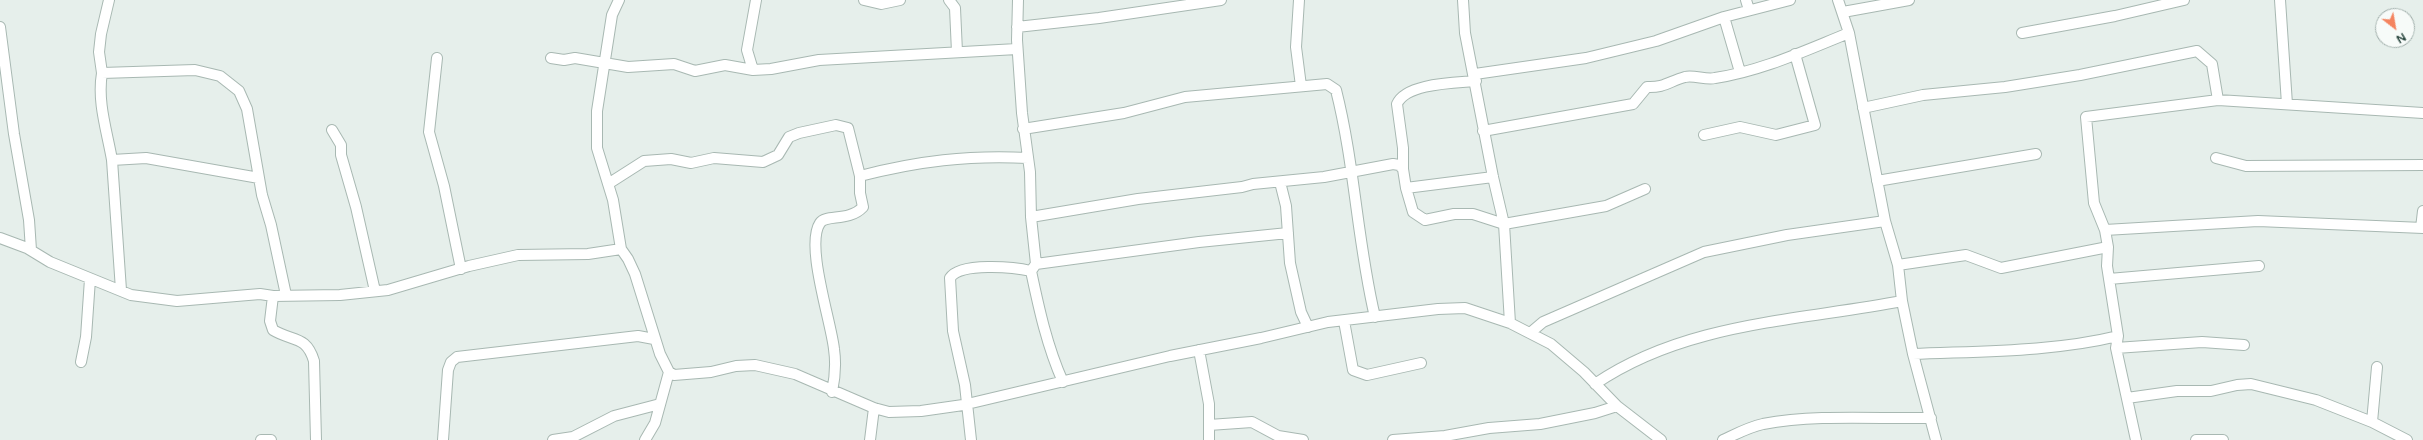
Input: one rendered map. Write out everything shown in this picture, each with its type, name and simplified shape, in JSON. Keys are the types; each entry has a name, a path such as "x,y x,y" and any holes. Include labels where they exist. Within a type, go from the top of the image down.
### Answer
{"street":[{"path":"109,0 101,34 99,52 102,73 100,85 101,102 112,160 121,290"},
{"path":"619,0 612,15 606,63 597,111 597,148 613,200 621,249 635,274 654,339 669,372 674,375 688,375 755,365 796,374 832,392 874,408 889,412 921,411 968,403 1199,350 1308,327 1438,309 1465,308 1510,323 1530,333 1565,356 1617,406 1661,440"},
{"path":"753,70 747,50 756,0"},
{"path":"864,0 881,4 900,0"},
{"path":"949,0 955,8 957,52"},
{"path":"1018,0 1017,49 1023,129 1032,194 1031,217 1034,267 1045,333 1051,356 1063,382"},
{"path":"1017,27 1099,18 1221,0"},
{"path":"1300,0 1296,47 1301,86"},
{"path":"1463,0 1465,33 1475,77 1492,177 1504,224 1510,323"},
{"path":"1746,0 1749,10"},
{"path":"1645,189 1606,206 1504,224 1473,214 1454,214 1425,220 1413,212 1406,188 1403,169 1403,148 1397,104 1400,98 1415,89 1586,58 1656,41 1724,17 1790,0"},
{"path":"1838,0 1849,33 1885,221 1898,265 1902,301 1913,354 1936,440"},
{"path":"1843,12 1909,0"},
{"path":"2022,33 2115,16 2184,0"},
{"path":"2280,0 2288,104"},
{"path":"1724,17 1740,72"},
{"path":"0,27 14,134 29,220 31,250"},
{"path":"1483,131 1633,104 1647,88 1659,88 1686,77 1714,78 1740,72 1795,54 1849,33"},
{"path":"551,58 564,60 575,58 628,67 674,64 695,71 725,65 753,70 771,69 819,60 1017,49"},
{"path":"1863,108 1923,95 2005,87 2080,75 2198,51 2212,64 2218,100"},
{"path":"1704,135 1740,127 1776,136 1815,125 1795,54"},
{"path":"437,58 429,132 444,186 461,269"},
{"path":"102,73 195,70 220,76 239,91 247,109 259,178 286,294"},
{"path":"1023,129 1124,113 1185,97 1327,84 1336,90 1353,171 1360,238 1367,284 1376,317"},
{"path":"2136,440 2116,348 2118,336 2107,266 2108,247 2105,230 2094,203 2086,117 2218,100 2423,113"},
{"path":"608,184 644,161 671,159 691,163 714,158 763,162 778,155 789,137 799,132 836,125 848,128 860,176 860,193 863,206 848,217 827,218 821,222 814,236 816,262 835,351 835,376 832,392"},
{"path":"332,130 341,145 341,156 356,207 375,291"},
{"path":"1877,180 2036,154"},
{"path":"860,176 928,161 990,156 1028,158"},
{"path":"112,160 146,158 259,178"},
{"path":"2216,158 2246,166 2423,165"},
{"path":"1031,217 1138,199 1280,182 1394,164 1399,165 1403,169"},
{"path":"1406,188 1492,177"},
{"path":"1280,182 1286,206 1290,263 1301,312 1308,327"},
{"path":"2105,230 2266,220 2422,228 2423,211"},
{"path":"1530,333 1543,322 1704,252 1787,235 1885,221"},
{"path":"971,440 968,403 953,331 950,278 958,272 994,266 1034,267 1199,242 1288,233"},
{"path":"0,238 31,250 50,262 90,280 121,290 131,295 177,301 260,294 274,296 286,294 340,295 388,290 461,269 518,256 588,254 621,249"},
{"path":"1898,265 1966,255 2001,268 2108,247"},
{"path":"2109,279 2259,266"},
{"path":"81,362 86,338 90,280"},
{"path":"274,296 270,321 273,330 304,342 311,350 314,362 316,440"},
{"path":"1595,384 1646,355 1719,331 1902,301"},
{"path":"1344,321 1353,370 1367,375 1421,363"},
{"path":"443,440 448,370 451,362 457,357 638,336 654,339"},
{"path":"1913,354 1988,351 2094,342 2118,336"},
{"path":"2116,348 2202,342 2244,345"},
{"path":"1199,350 1209,404 1209,440"},
{"path":"2372,422 2377,367"},
{"path":"645,440 655,424 669,372"},
{"path":"2128,398 2177,391 2211,392 2237,385 2251,384 2316,400 2372,422 2408,440"},
{"path":"553,440 573,437 614,416 660,404"},
{"path":"1393,440 1445,436 1489,428 1540,424 1595,413 1617,406"},
{"path":"870,440 874,408"},
{"path":"1723,440 1762,424 1821,419 1930,418"},
{"path":"1209,425 1252,422 1278,436 1303,440"},
{"path":"261,440 271,440"},
{"path":"2196,440 2223,440"}]}
